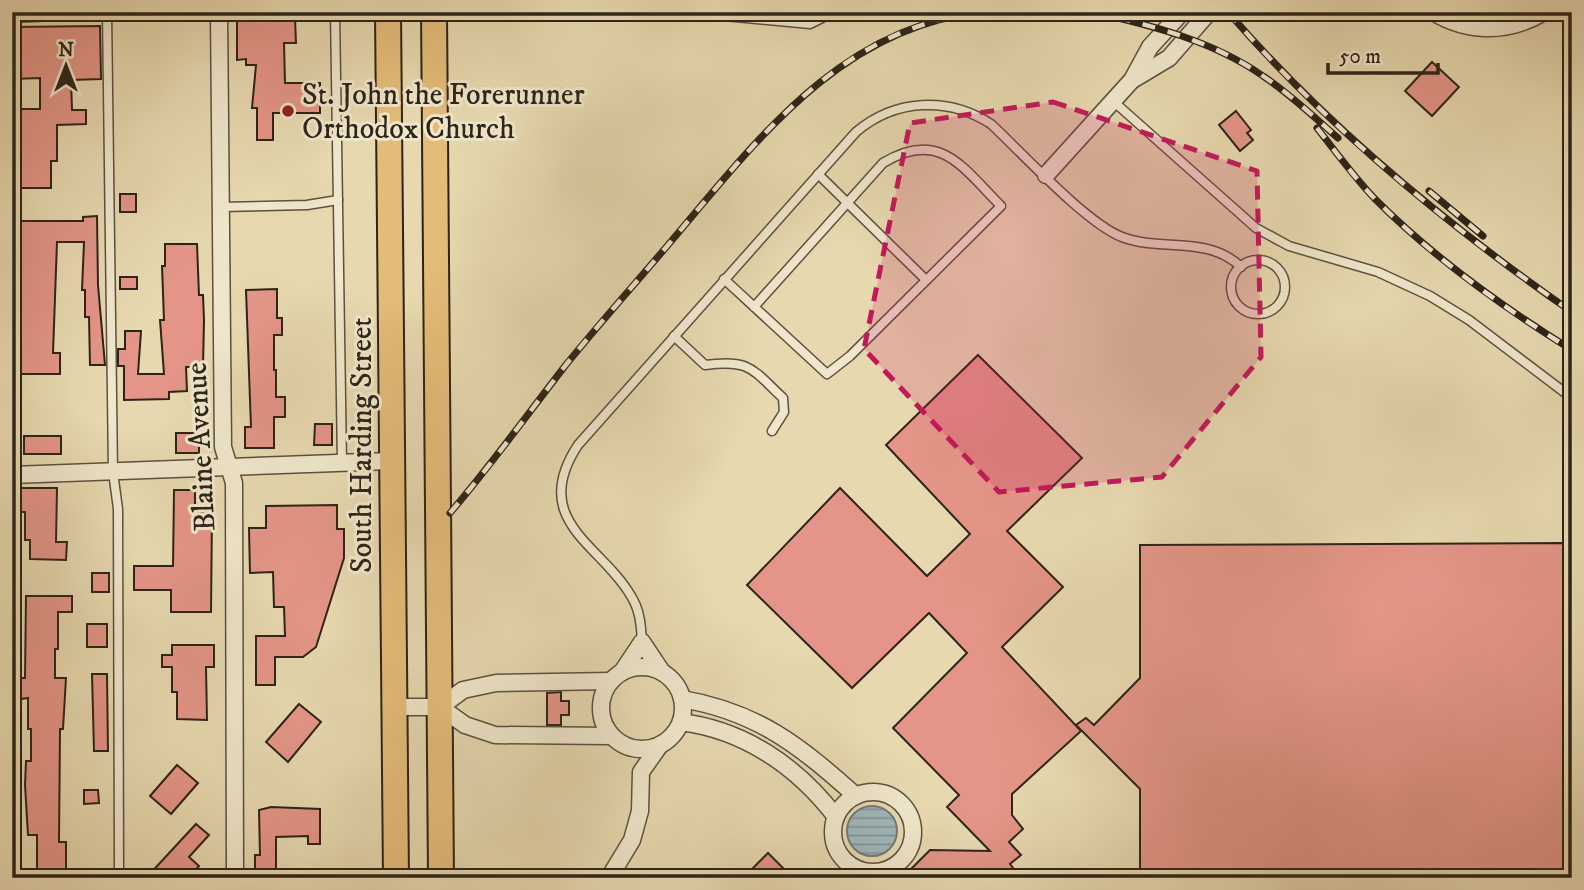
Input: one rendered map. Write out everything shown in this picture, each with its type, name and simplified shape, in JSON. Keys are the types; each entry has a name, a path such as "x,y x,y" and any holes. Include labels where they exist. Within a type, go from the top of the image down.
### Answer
{"main road":[{"name":"South Harding Street","path":"388,12 396,878"},
{"path":"434,12 441,878"},
{"path":"380,878 396,813"}],"street":[{"path":"12,14 54,12"},
{"name":"Blaine Avenue","path":"219,12 223,447 234,483 235,878"},
{"path":"1046,175 1132,80 1150,47 1182,12"},
{"path":"1132,80 1169,58 1209,12"},
{"path":"1433,12 1468,26 1509,27 1544,12"},
{"path":"12,475 391,461"},
{"path":"609,878 626,853 637,825 641,772 681,722 682,699 676,685 662,672 642,642 616,677 600,707 602,719 641,772"},
{"path":"440,707 463,690 496,683 616,677 642,667 662,672"},
{"path":"682,699 736,712 766,726 808,754 856,796"},
{"path":"394,707 440,707 466,725 495,735 616,740 640,749 660,745"},
{"path":"681,722 723,732 766,752 807,784 836,817"},
{"path":"882,793 904,806 913,831 904,857 883,871 855,868 842,858 835,845 833,833 836,817 845,803 856,796 882,793"}],"lane":[{"path":"107,12 113,472 118,509 118,878"},
{"path":"335,12 342,463"},
{"path":"681,12 810,24 822,18 825,12"},
{"path":"1113,101 1256,228 1304,252 1378,272 1430,296 1469,320 1572,398"},
{"path":"642,642 639,613 632,596 573,531 565,509 564,483 568,465 578,445 864,125 892,110 918,105 954,107 982,118 1102,226 1122,237 1155,244 1202,247 1219,253 1241,267"},
{"path":"724,279 754,307 827,374 1001,206 952,157 934,149 899,153 883,163 754,307"},
{"path":"818,174 926,280"},
{"path":"220,206 307,205 338,200"},
{"path":"1256,260 1265,261 1280,271 1284,279 1284,296 1273,309 1265,313 1248,312 1235,301 1231,286 1241,267 1256,260"},
{"path":"674,335 705,365 735,362 748,366 783,398 784,412 772,431"}],"highlighted area":[{"path":"1053,102 1257,171 1261,357 1162,477 999,492 864,349 910,123"}],"water":[{"path":"872,806 890,813 897,831 890,849 872,856 854,849 847,831 854,813"}],"building":[{"path":"295,18 296,43 284,43 285,83 320,83 320,113 273,113 273,140 257,140 257,108 252,108 256,65 246,65 246,59 237,60 237,19"},
{"path":"100,26 101,79 71,80 72,110 86,110 86,124 57,125 57,161 51,161 51,188 18,188 17,109 40,109 40,78 12,79 12,27"},
{"path":"1432,62 1459,87 1432,116 1405,91"},
{"path":"1236,111 1251,130 1247,133 1253,140 1240,151 1219,125"},
{"path":"120,194 136,194 136,212 120,212"},
{"path":"97,216 98,285 105,365 90,365 89,317 85,317 85,290 82,290 84,242 57,242 53,353 60,353 60,374 21,374 20,221 83,221 83,217"},
{"path":"165,244 197,244 199,295 203,295 203,367 186,367 187,391 169,392 169,399 124,400 124,366 118,366 118,349 125,349 125,331 141,331 138,374 164,374 160,320 164,320 162,266 165,266"},
{"path":"120,277 137,277 137,289 120,289"},
{"path":"277,289 277,318 282,318 282,335 274,335 274,370 276,397 285,397 285,417 274,417 274,448 245,448 245,427 251,427 246,290"},
{"path":"978,355 1082,458 1007,531 1063,587 1002,647 1081,731 1012,794 1012,815 1023,829 1009,842 1021,855 1010,864 1021,878 902,878 930,850 990,851 947,807 959,795 893,728 967,653 929,613 852,688 747,585 840,488 927,576 970,534 886,445"},
{"path":"315,424 332,424 332,445 314,445"},
{"path":"176,433 199,433 199,453 176,453"},
{"path":"24,436 61,436 61,454 24,454"},
{"path":"19,488 57,488 56,542 67,542 66,560 30,559 30,540 25,540 25,512 19,512"},
{"path":"174,490 195,490 195,512 212,512 211,612 171,612 171,590 134,590 134,566 173,566"},
{"path":"337,505 337,529 344,529 344,558 316,647 303,657 275,657 275,685 256,685 256,636 285,636 284,607 274,607 273,572 250,573 249,528 266,528 266,506"},
{"path":"1564,543 1565,662 1572,662 1572,798 1564,798 1564,878 1140,878 1140,789 1076,725 1086,718 1094,725 1140,678 1140,545"},
{"path":"92,573 109,573 109,592 92,592"},
{"path":"26,596 72,596 72,612 58,612 58,649 55,649 55,678 66,678 63,729 60,729 59,842 66,842 66,878 37,878 37,835 28,835 25,785 26,761 31,761 31,729 28,729 28,698 21,699 21,678 25,678"},
{"path":"87,624 107,624 107,647 87,647"},
{"path":"172,645 214,645 214,667 206,667 207,720 177,719 177,692 172,692 172,667 162,667 162,655 172,655"},
{"path":"92,674 107,674 108,751 94,751"},
{"path":"561,692 561,701 569,701 569,715 561,715 561,725 547,725 547,693"},
{"path":"299,704 321,722 288,762 266,742"},
{"path":"177,765 198,783 171,814 150,796"},
{"path":"84,790 98,790 99,803 84,804"},
{"path":"271,807 320,809 320,844 308,844 308,836 276,837 276,875 255,875 255,855 260,855 259,810"},
{"path":"196,824 209,835 189,857 199,866 188,878 146,878"},
{"path":"768,853 793,878 743,878"}],"railway":[{"path":"450,513 590,335 768,130 805,95 844,64 887,39 934,21 985,12"},
{"path":"1092,12 1159,29 1223,53 1273,83 1338,138"},
{"path":"1228,12 1306,95 1390,173 1479,245 1572,312"},
{"path":"1317,128 1367,191 1397,221 1494,298 1572,350"},
{"path":"1429,191 1483,236"}],"place":[{"name":"St. John the Forerunner Orthodox Church","path":"288,111"}]}
